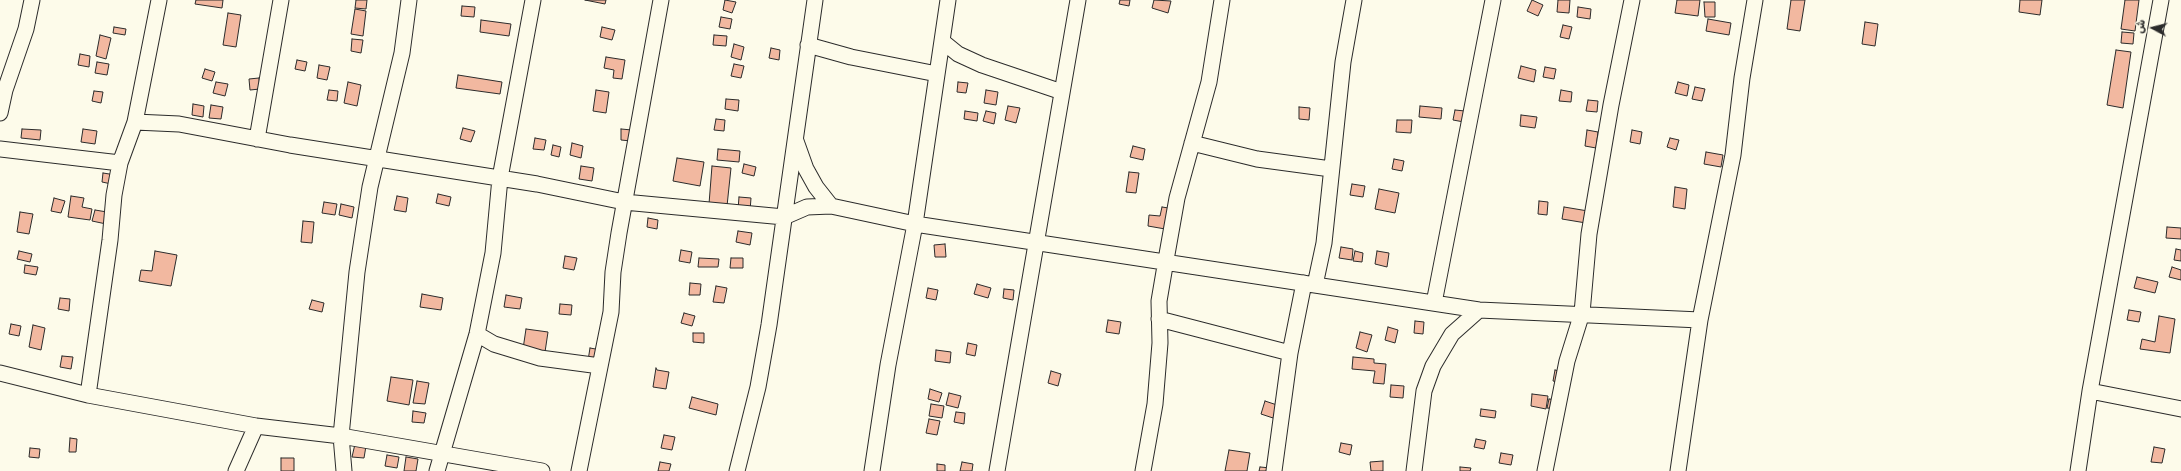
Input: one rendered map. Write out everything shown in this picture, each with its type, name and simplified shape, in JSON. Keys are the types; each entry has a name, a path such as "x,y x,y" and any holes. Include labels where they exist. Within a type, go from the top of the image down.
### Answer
{"street":[{"path":"0,114 5,90 26,29 32,0"},
{"path":"88,395 110,240 114,196 120,162 135,122 159,0"},
{"path":"257,139 281,0"},
{"path":"344,471 341,436 357,272 370,187 402,53 409,0"},
{"path":"437,471 477,334 493,253 500,178 533,0"},
{"path":"579,471 611,312 613,272 624,202 661,0"},
{"path":"737,471 758,387 815,0"},
{"path":"872,471 888,365 915,224 948,0"},
{"path":"997,471 1078,0"},
{"path":"1143,471 1155,404 1160,343 1159,301 1177,198 1209,82 1222,0"},
{"path":"1274,471 1290,353 1310,284 1324,243 1343,62 1354,0"},
{"path":"1434,303 1494,0"},
{"path":"1545,471 1567,361 1582,314 1589,234 1611,106 1632,0"},
{"path":"1678,471 1700,320 1733,155 1742,78 1755,0"},
{"path":"2078,471 2090,391 2161,0"},
{"path":"942,41 958,54 982,66 1062,92"},
{"path":"808,45 851,57 937,74"},
{"path":"135,122 179,124 257,139 500,178 624,202 784,217 807,207 831,206 915,224 1166,260 1479,310 1700,320"},
{"path":"795,140 813,181 831,206"},
{"path":"1192,143 1257,159 1331,169"},
{"path":"0,149 120,162"},
{"path":"1414,471 1424,391 1433,366 1452,334 1479,310"},
{"path":"1159,319 1290,353"},
{"path":"477,334 494,344 540,358 600,366"},
{"path":"0,373 88,395 256,426 341,436 542,471"},
{"path":"2090,391 2181,409"},
{"path":"236,471 256,426"}],"building":[{"path":"196,0 223,0 222,8 195,4"},
{"path":"356,0 367,0 366,9 355,8"},
{"path":"585,0 606,0 605,4"},
{"path":"725,0 736,2 732,13 723,10"},
{"path":"1120,0 1130,0 1129,6 1119,4"},
{"path":"1154,0 1171,1 1168,13 1152,8"},
{"path":"1532,0 1543,5 1538,16 1527,11"},
{"path":"1558,0 1570,0 1569,13 1557,12"},
{"path":"1677,0 1700,0 1698,16 1675,13"},
{"path":"1791,0 1805,0 1800,31 1787,29"},
{"path":"2020,0 2042,0 2040,15 2019,12"},
{"path":"2125,0 2139,0 2135,31 2121,29"},
{"path":"1704,2 1715,2 1715,17 1705,17"},
{"path":"462,6 475,7 474,17 461,16"},
{"path":"1578,7 1591,9 1590,19 1577,17"},
{"path":"355,9 366,11 363,36 351,34"},
{"path":"228,13 241,15 236,47 223,45"},
{"path":"721,17 732,19 730,29 719,27"},
{"path":"1708,19 1731,23 1729,35 1706,31"},
{"path":"481,20 511,24 509,36 480,32"},
{"path":"1865,22 1878,24 1875,46 1862,44"},
{"path":"1563,25 1572,27 1569,39 1560,37"},
{"path":"114,27 126,29 125,35 113,33"},
{"path":"602,27 615,30 612,40 600,37"},
{"path":"2122,32 2134,33 2133,44 2121,43"},
{"path":"100,35 111,38 106,59 96,56"},
{"path":"714,35 727,36 726,46 713,45"},
{"path":"352,39 363,40 361,53 351,51"},
{"path":"734,44 744,47 741,60 731,57"},
{"path":"771,48 780,50 779,60 769,58"},
{"path":"2116,50 2131,52 2123,108 2107,105"},
{"path":"80,54 90,56 89,67 78,65"},
{"path":"606,57 625,60 622,79 613,78 614,70 604,68"},
{"path":"297,60 307,62 305,71 295,69"},
{"path":"97,62 109,64 107,75 95,73"},
{"path":"734,64 744,66 741,78 731,76"},
{"path":"319,65 330,67 327,80 317,78"},
{"path":"1521,66 1536,70 1534,82 1518,78"},
{"path":"1545,67 1556,69 1554,79 1543,77"},
{"path":"205,69 215,72 212,81 202,78"},
{"path":"458,75 502,82 500,94 456,88"},
{"path":"259,78 260,89 250,90 249,79"},
{"path":"216,82 228,84 225,96 213,93"},
{"path":"348,82 361,85 357,106 344,103"},
{"path":"958,82 968,83 966,93 957,92"},
{"path":"1678,82 1689,85 1687,96 1675,93"},
{"path":"1695,87 1705,89 1702,101 1692,99"},
{"path":"329,90 338,91 337,101 327,100"},
{"path":"596,90 609,92 606,113 593,111"},
{"path":"986,90 998,92 996,105 984,103"},
{"path":"1561,90 1572,92 1571,102 1559,101"},
{"path":"94,91 103,92 101,103 92,101"},
{"path":"726,99 739,100 738,111 725,109"},
{"path":"1588,100 1598,101 1597,112 1586,111"},
{"path":"193,104 204,106 203,117 192,115"},
{"path":"211,105 223,107 221,119 209,118"},
{"path":"1008,106 1020,108 1016,123 1005,120"},
{"path":"1420,106 1442,108 1441,119 1419,117"},
{"path":"1299,107 1310,108 1309,120 1299,119"},
{"path":"1455,110 1465,111 1464,122 1453,120"},
{"path":"965,111 978,113 977,121 964,119"},
{"path":"986,111 996,113 994,124 983,121"},
{"path":"1521,115 1537,117 1535,128 1520,126"},
{"path":"716,119 725,120 724,131 714,130"},
{"path":"1397,120 1412,120 1411,133 1396,132"},
{"path":"463,128 475,131 471,142 460,139"},
{"path":"22,129 41,130 40,140 21,138"},
{"path":"83,129 97,131 95,144 81,142"},
{"path":"621,129 632,130 631,141 621,140"},
{"path":"1587,130 1598,132 1596,148 1585,146"},
{"path":"1632,130 1642,132 1640,144 1630,142"},
{"path":"535,138 546,140 544,150 533,149"},
{"path":"1670,138 1679,140 1676,150 1667,147"},
{"path":"572,143 583,146 581,158 570,155"},
{"path":"553,145 561,147 559,157 551,155"},
{"path":"1133,146 1145,149 1143,160 1130,157"},
{"path":"718,149 740,151 739,162 717,160"},
{"path":"1706,152 1723,155 1721,167 1704,164"},
{"path":"677,158 704,162 700,186 673,181"},
{"path":"1394,159 1404,161 1402,171 1392,169"},
{"path":"744,164 756,167 754,176 742,173"},
{"path":"581,166 594,168 592,181 579,179"},
{"path":"712,166 731,168 727,206 709,204"},
{"path":"1129,172 1139,173 1136,193 1126,192"},
{"path":"103,173 122,176 121,186 102,182"},
{"path":"1352,184 1365,186 1363,197 1350,195"},
{"path":"1675,187 1687,189 1685,209 1673,207"},
{"path":"1379,189 1399,193 1395,213 1375,209"},
{"path":"438,194 451,197 449,206 436,203"},
{"path":"71,196 84,198 82,207 92,209 90,220 68,217"},
{"path":"397,196 408,198 406,212 394,210"},
{"path":"739,197 751,198 750,211 738,210"},
{"path":"54,198 65,201 61,213 51,211"},
{"path":"1539,201 1548,202 1547,215 1538,214"},
{"path":"324,202 337,204 335,215 322,213"},
{"path":"341,204 354,207 352,218 339,215"},
{"path":"1162,207 1175,209 1171,230 1148,226 1149,215 1160,216"},
{"path":"1564,207 1588,211 1586,223 1562,219"},
{"path":"95,210 113,213 111,225 92,221"},
{"path":"20,212 33,214 29,234 17,232"},
{"path":"648,218 658,220 657,229 647,227"},
{"path":"303,221 314,222 312,243 301,242"},
{"path":"2167,227 2181,228 2181,239 2166,238"},
{"path":"738,231 752,233 750,245 736,242"},
{"path":"945,244 946,257 935,257 934,245"},
{"path":"1341,247 1353,249 1352,260 1339,258"},
{"path":"2176,249 2181,250 2181,261 2174,260"},
{"path":"681,250 692,252 690,263 679,261"},
{"path":"19,251 32,254 30,262 17,259"},
{"path":"155,251 177,255 171,286 139,281 141,270 152,271"},
{"path":"1355,251 1363,253 1362,262 1353,261"},
{"path":"1377,251 1389,253 1387,267 1375,264"},
{"path":"565,256 577,258 574,270 563,268"},
{"path":"699,258 719,259 718,267 698,267"},
{"path":"731,258 743,258 743,268 730,268"},
{"path":"25,265 38,267 36,275 24,273"},
{"path":"2172,267 2181,270 2181,280 2169,277"},
{"path":"2137,277 2158,282 2155,293 2134,288"},
{"path":"690,283 701,284 700,295 689,295"},
{"path":"977,284 991,288 988,298 974,294"},
{"path":"716,286 727,288 724,303 713,302"},
{"path":"928,288 938,290 936,300 926,298"},
{"path":"1004,289 1014,290 1013,300 1003,298"},
{"path":"422,294 443,298 441,310 420,307"},
{"path":"506,295 522,298 520,309 504,307"},
{"path":"60,298 70,299 69,311 58,309"},
{"path":"312,300 324,303 322,312 309,309"},
{"path":"560,304 572,305 571,315 559,314"},
{"path":"2129,310 2141,312 2139,322 2127,320"},
{"path":"684,313 695,316 692,326 681,323"},
{"path":"2159,316 2175,319 2170,353 2140,349 2142,339 2155,342"},
{"path":"1108,320 1121,322 1119,334 1106,332"},
{"path":"1415,321 1424,322 1423,334 1414,333"},
{"path":"11,324 21,326 19,336 9,334"},
{"path":"33,325 45,328 41,350 29,347"},
{"path":"1388,327 1398,330 1395,343 1385,340"},
{"path":"526,329 548,332 545,352 523,349"},
{"path":"1360,332 1372,335 1367,352 1356,348"},
{"path":"693,333 704,333 704,343 693,342"},
{"path":"968,343 977,345 975,356 966,354"},
{"path":"590,348 601,350 587,367"},
{"path":"936,350 951,352 950,363 935,361"},
{"path":"62,356 73,357 71,369 60,367"},
{"path":"1353,357 1374,359 1374,363 1386,364 1384,384 1373,383 1375,371 1352,369"},
{"path":"656,368 657,370 669,372 666,389 653,387"},
{"path":"1555,370 1564,372 1562,383 1553,381"},
{"path":"1051,371 1061,374 1058,386 1048,383"},
{"path":"391,377 413,380 409,405 387,401"},
{"path":"417,381 429,383 425,404 413,403"},
{"path":"1391,385 1404,386 1403,398 1390,397"},
{"path":"930,389 942,393 939,402 928,399"},
{"path":"949,393 961,396 958,408 946,405"},
{"path":"1532,394 1548,396 1546,409 1531,406"},
{"path":"692,397 718,404 716,415 689,408"},
{"path":"1549,399 1558,400 1557,409 1547,408"},
{"path":"1265,401 1277,405 1273,418 1261,414"},
{"path":"931,404 944,406 942,418 929,416"},
{"path":"1481,409 1496,411 1495,418 1480,416"},
{"path":"413,411 426,413 424,423 412,422"},
{"path":"956,412 965,413 964,424 954,422"},
{"path":"929,419 940,421 937,435 926,433"},
{"path":"664,435 675,437 672,450 661,448"},
{"path":"70,438 77,439 76,452 69,452"},
{"path":"1476,439 1486,441 1484,449 1474,447"},
{"path":"1341,443 1352,445 1350,455 1339,452"},
{"path":"355,444 366,446 364,458 352,457"},
{"path":"2154,447 2165,449 2162,463 2151,462"},
{"path":"30,448 40,449 39,458 29,457"},
{"path":"1229,450 1250,453 1247,471 1225,471"},
{"path":"1501,453 1513,455 1511,465 1499,463"},
{"path":"387,455 399,457 397,468 385,466"},
{"path":"406,457 418,459 416,471 404,471"},
{"path":"281,458 294,458 294,471 281,471"},
{"path":"1383,461 1383,471 1371,471 1370,462"},
{"path":"660,462 671,464 669,471 658,471"},
{"path":"962,462 973,464 972,471 960,471"},
{"path":"937,464 945,465 945,471 937,471"},
{"path":"1260,467 1271,468 1271,471 1259,471"},
{"path":"1460,467 1471,468 1470,471 1460,471"}]}
